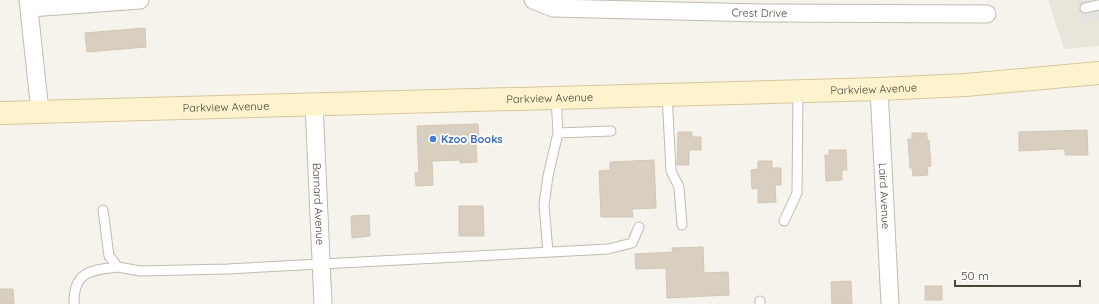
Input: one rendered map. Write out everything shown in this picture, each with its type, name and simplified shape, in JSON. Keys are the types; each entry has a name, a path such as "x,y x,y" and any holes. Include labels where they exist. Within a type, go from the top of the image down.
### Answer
{"street":[{"path":"40,111 29,4 140,0"},
{"name":"Crest Drive","path":"533,0 553,8 988,14"},
{"name":"Parkview Avenue","path":"0,113 879,89 966,85 1099,73"},
{"name":"Laird Avenue","path":"879,89 890,304"},
{"name":"Barnard Avenue","path":"314,104 323,304"}],"lane":[{"path":"1085,8 1099,6"},
{"path":"784,221 797,193 798,91"},
{"path":"667,94 671,171 679,187 682,225"},
{"path":"548,252 544,205 548,176 558,134 556,97"},
{"path":"558,134 611,131"},
{"path":"103,210 109,256 118,267"},
{"path":"74,304 74,294 79,279 94,270 118,267 148,271 322,264 608,249 632,243 639,227"}],"shaded area":[{"path":"1048,0 1099,0 1099,46 1064,49"},
{"path":"1077,0 1099,0 1099,20 1082,24"}],"building":[{"path":"145,28 146,47 87,52 85,33"},
{"path":"478,124 479,143 476,143 477,162 460,163 460,160 432,161 433,185 416,186 415,173 419,173 417,126"},
{"path":"1087,130 1088,155 1065,155 1065,149 1019,151 1019,132"},
{"path":"678,132 692,132 692,137 701,137 701,150 689,150 689,165 677,165"},
{"path":"912,133 927,133 931,166 927,167 928,175 913,176 912,168 910,168 908,139 912,139"},
{"path":"829,150 846,150 847,170 842,170 842,180 826,181 825,155 829,155"},
{"path":"654,160 656,208 632,209 633,217 601,217 599,171 610,170 610,162"},
{"path":"758,161 772,161 772,168 781,168 781,185 775,185 776,202 758,203 758,188 752,189 751,170 758,169"},
{"path":"459,206 483,206 484,236 459,236"},
{"path":"369,215 370,236 352,238 351,216"},
{"path":"703,247 704,273 728,272 729,295 667,298 666,268 636,269 635,254 673,252 672,248"},
{"path":"851,281 852,304 832,304 831,282"},
{"path":"925,286 942,286 942,300 925,300"},
{"path":"0,289 13,289 14,304 0,304"}],"place":[{"name":"Kzoo Books","path":"433,139"}]}
